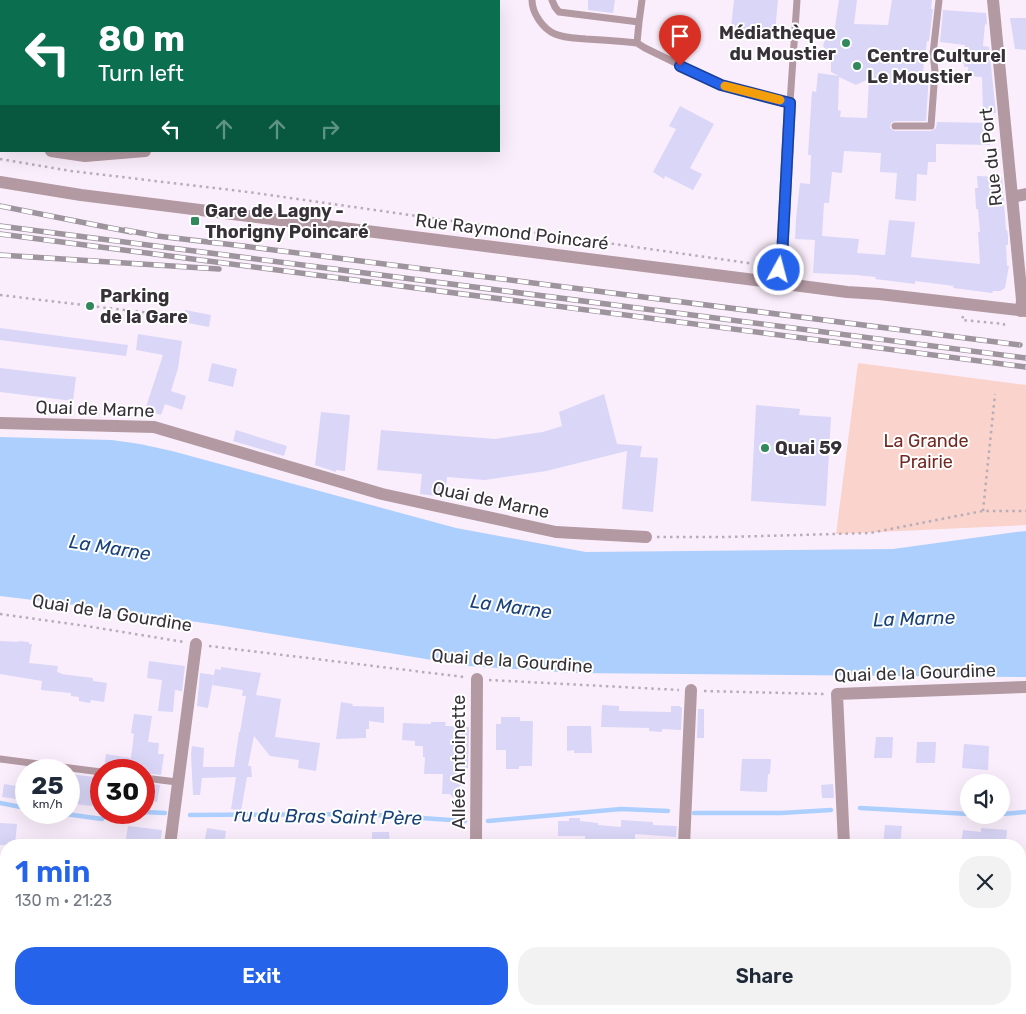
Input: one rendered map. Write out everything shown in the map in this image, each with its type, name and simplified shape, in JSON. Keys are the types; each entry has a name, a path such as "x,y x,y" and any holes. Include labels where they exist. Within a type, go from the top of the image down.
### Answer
{"street":[{"name":"Rue du Port","path":"993,0 1023,311"},
{"path":"777,283 782,257 790,103"},
{"path":"58,152 85,156 133,152"},
{"name":"Rue Raymond Poincaré","path":"0,182 90,196 838,291 1023,311"},
{"path":"1012,197 1026,194"},
{"name":"Quai de Marne","path":"0,423 154,426 382,494 556,532 646,537"},
{"path":"171,839 196,644"},
{"name":"Allée Antoinette","path":"476,839 477,679"},
{"name":"Quai de la Gourdine","path":"837,694 1026,687"},
{"path":"684,839 692,690"},
{"path":"837,694 844,839"}],"lane":[{"path":"532,0 538,20 549,31 557,35 571,38 637,43 721,85 790,103 797,0"},
{"path":"552,0 559,12 639,22"},
{"path":"637,43 642,0"},
{"path":"895,126 931,126 933,54 940,0"},
{"path":"0,759 90,771"},
{"path":"155,779 178,782"}],"path":[{"path":"0,159 72,171 248,192 748,263 755,268"},
{"path":"0,295 175,316"},
{"path":"983,511 995,394"},
{"path":"646,537 870,533 983,511 1026,511"},
{"name":"Quai de la Gourdine","path":"0,614 196,644 477,679 692,690 837,694"}],"green space":[{"name":"La Grande Prairie","path":"858,363 1026,385 1026,525 836,534"}],"water":[{"name":"La Marne","path":"0,437 112,440 140,444 456,528 586,552 893,549 1026,531 1026,677 574,673 469,666 218,625 0,596"}],"building":[{"path":"588,0 615,0 613,13 588,10"},
{"path":"734,0 778,0 775,32 731,28"},
{"path":"839,0 857,0 854,24 888,25 892,0 932,0 931,9 933,9 929,41 927,41 925,50 923,73 929,74 926,121 895,121 891,123 890,128 895,131 931,131 936,128 937,122 991,123 990,145 936,144 936,162 928,162 927,175 917,174 916,201 895,199 897,173 880,172 881,153 844,151 842,173 832,172 829,203 824,203 822,236 859,239 857,253 885,255 889,220 915,222 911,257 980,264 978,232 980,232 975,188 978,188 977,176 1002,177 1008,236 1008,245 1006,245 1007,266 1009,266 1005,288 1000,291 993,291 992,293 915,281 915,284 875,279 876,277 813,273 815,240 795,239 796,219 800,183 810,184 811,155 808,155 812,91 816,92 818,73 839,76 831,72 831,57 823,45 825,40 834,33","holes":["839,77 856,85 869,79 867,118 840,117 841,111 838,110"]},
{"path":"943,10 986,13 987,25 985,24 983,46 989,47 996,113 983,112 982,77 968,76 968,67 964,67 962,63 965,45 940,42"},
{"path":"1010,18 1026,18 1026,50 1015,49"},
{"path":"680,106 714,124 690,168 702,174 693,190 665,176 664,179 653,172 676,129 669,126"},
{"path":"185,310 211,315 209,327 183,322"},
{"path":"0,328 128,345 126,356 0,340"},
{"path":"138,334 182,341 178,368 171,391 186,396 182,410 165,404 161,415 145,410 163,355 136,350"},
{"path":"212,363 237,369 233,387 208,381"},
{"path":"0,368 76,377 73,401 0,392"},
{"path":"604,394 617,444 642,446 640,457 658,458 653,512 622,509 627,451 546,471 485,480 447,477 445,497 420,494 422,474 377,470 381,430 495,439 543,432 562,426 559,412"},
{"path":"756,405 800,409 799,415 831,417 826,506 751,501"},
{"path":"321,412 350,415 345,471 336,470 336,472 315,465"},
{"path":"236,430 287,446 284,456 233,441"},
{"path":"0,641 29,642 29,644 32,644 29,663 58,666 57,672 61,674 93,678 93,681 107,683 104,702 91,700 90,703 79,701 79,697 71,696 71,693 41,690 42,681 0,674"},
{"path":"149,661 185,666 182,691 175,690 173,712 158,711 162,680 147,678"},
{"path":"221,667 261,673 256,695 281,699 275,737 320,743 316,771 298,768 299,760 270,756 254,736 248,766 251,766 252,777 247,777 241,811 231,809 236,777 202,778 200,795 193,795 192,746 204,748 203,767 234,767 246,696 242,696 243,690 212,685 215,669 221,670"},
{"path":"200,673 214,675 208,708 197,706"},
{"path":"341,702 353,704 352,706 384,707 384,723 369,721 369,729 366,729 366,738 336,739"},
{"path":"602,705 619,706 619,711 671,712 671,706 679,706 682,708 681,730 662,729 662,732 649,731 649,728 601,727"},
{"path":"698,709 704,709 704,738 697,738"},
{"path":"134,714 152,716 148,742 159,743 158,754 164,754 161,775 155,774 155,759 105,759 106,754 131,758 134,734 131,733"},
{"path":"501,717 520,717 520,721 533,721 532,766 506,769 506,750 496,750 496,724 501,724"},
{"path":"431,722 446,722 445,726 469,727 468,768 462,768 461,786 459,786 459,792 453,798 450,794 442,794 443,774 424,774 425,757 423,757 423,746 415,746 415,741 402,740 403,723 431,724"},
{"path":"567,726 591,726 592,753 574,753 574,750 567,751"},
{"path":"876,737 893,737 892,758 874,758"},
{"path":"917,742 936,742 935,763 916,763"},
{"path":"964,744 989,746 988,770 962,768"},
{"path":"742,759 771,759 767,792 740,791"},
{"path":"80,775 90,776 90,806 80,805"},
{"path":"4,784 15,786 15,799 2,797"},
{"path":"155,784 160,785 157,802 155,802"},
{"path":"833,784 834,798 822,798 821,785"},
{"path":"569,818 580,818 580,821 598,823 598,825 621,827 621,820 653,822 653,825 677,826 676,837 635,834 635,839 585,839 585,836 558,836 558,821 569,821"},
{"path":"0,823 17,824 16,839 0,839"},
{"path":"885,825 902,826 901,839 884,839"},
{"path":"128,826 162,830 161,839 126,839"},
{"path":"207,828 226,831 225,839 205,839"},
{"path":"981,828 1007,830 1006,839 962,839 963,830 981,832"},
{"path":"372,832 389,832 390,839 372,839"}],"waterway":[{"name":"ru du Bras Saint Père","path":"0,803 15,806"},
{"name":"ru du Bras Saint Père","path":"860,808 960,814"},
{"name":"ru du Bras Saint Père","path":"488,821 621,809 668,811"},
{"name":"ru du Bras Saint Père","path":"694,813 781,813 831,810"},
{"name":"ru du Bras Saint Père","path":"1010,813 1026,812"},
{"name":"ru du Bras Saint Père","path":"155,813 165,813"},
{"name":"ru du Bras Saint Père","path":"190,815 363,814 465,821"},
{"name":"ru du Bras Saint Père","path":"80,816 90,817"}],"railway":[{"path":"0,206 131,232"},
{"path":"0,226 1026,358"},
{"path":"125,230 157,236 1020,345"},
{"path":"0,234 1026,367"},
{"path":"0,255 219,269"}],"slow traffic":[{"path":"725,86 780,100"}],"place":[{"name":"Médiathèque du Moustier","path":"846,43"},
{"name":"Centre Culturel Le Moustier","path":"857,66"},
{"name":"Gare de Lagny - Thorigny Poincaré","path":"195,221"},
{"name":"Parking de la Gare","path":"90,306"},
{"name":"Quai 59","path":"765,448"}],"route":[{"path":"680,66 721,85 790,103 782,257 779,270"}]}
